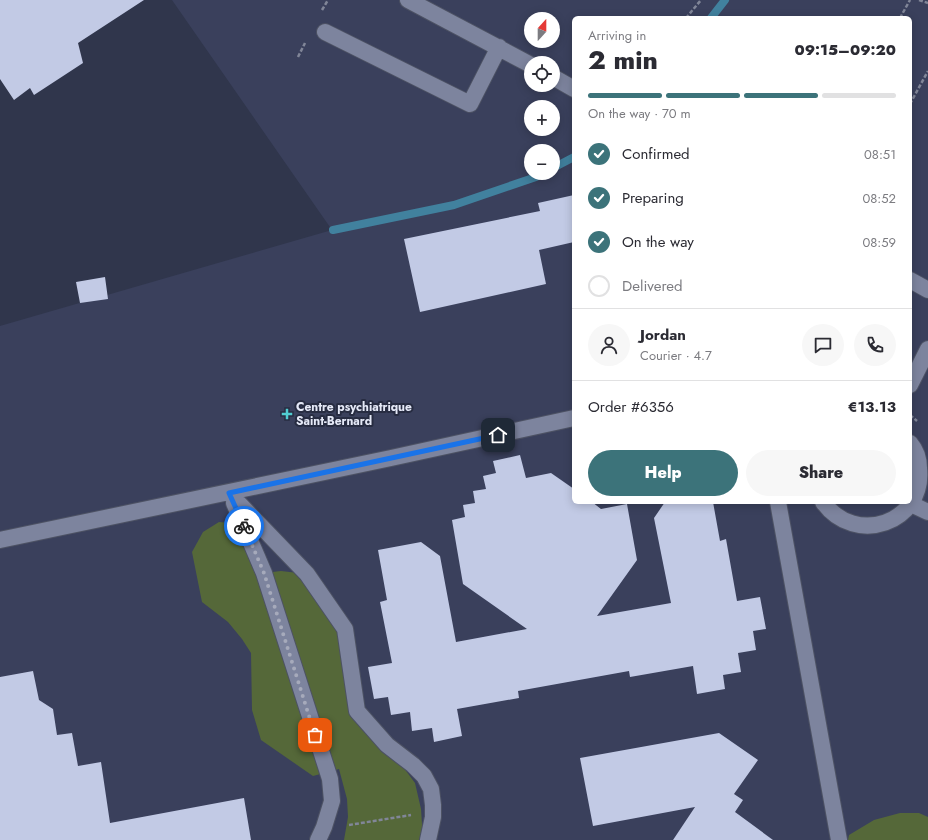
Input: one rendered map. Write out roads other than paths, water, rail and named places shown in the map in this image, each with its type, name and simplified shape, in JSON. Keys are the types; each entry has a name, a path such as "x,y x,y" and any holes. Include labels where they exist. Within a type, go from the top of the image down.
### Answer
{"lane":[{"path":"408,0 524,61"},
{"path":"325,32 470,104 499,47"},
{"path":"560,81 572,89"},
{"path":"912,281 928,290"},
{"path":"912,379 920,355"},
{"path":"0,540 229,493 572,418"},
{"path":"912,446 919,460 920,475 917,490 912,502"},
{"path":"229,493 307,574 345,629 357,712 387,745 424,776 431,789 433,812 428,840"},
{"path":"229,493 264,573 330,780 332,801 324,828 318,840"},
{"path":"778,504 840,840"},
{"path":"824,504 828,510 840,519 854,525 869,526 885,523 899,516 911,504 928,512"}],"waterway":[{"path":"713,16 725,0"},
{"path":"560,164 572,158"},
{"path":"333,230 454,205 527,180"}],"place":[{"name":"Centre psychiatrique Saint-Bernard","path":"287,414"}]}
